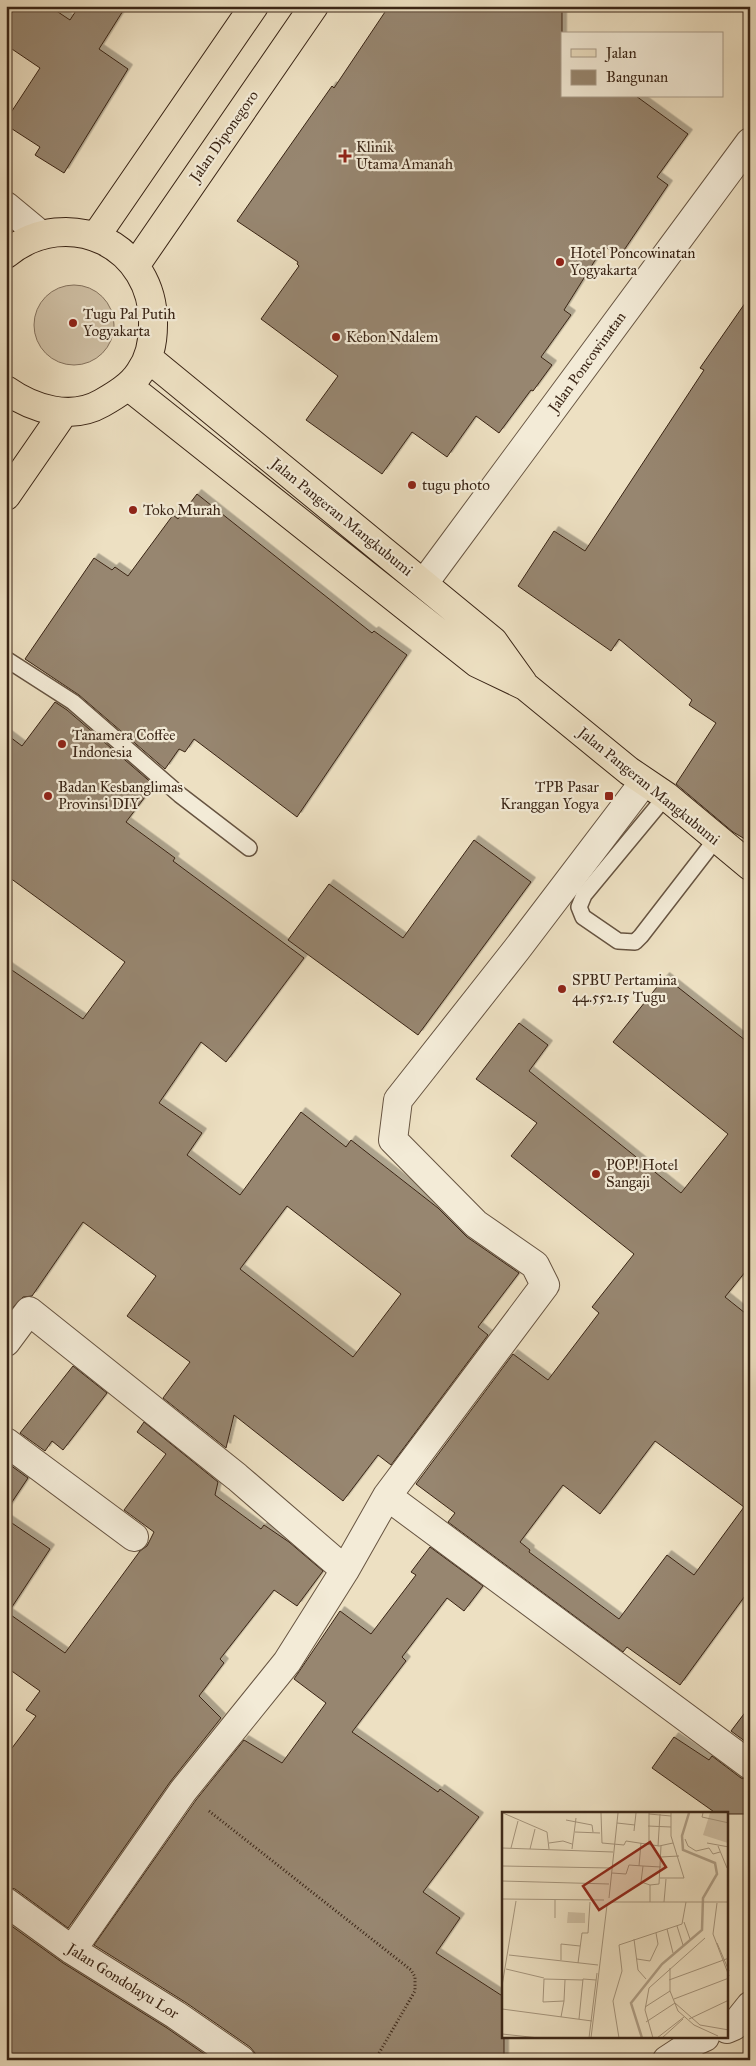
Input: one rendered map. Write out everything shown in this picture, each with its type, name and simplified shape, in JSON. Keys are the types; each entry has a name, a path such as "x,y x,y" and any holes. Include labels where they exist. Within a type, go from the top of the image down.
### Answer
{"main road":[{"path":"96,236 254,6"},
{"name":"Jalan Diponegoro","path":"135,266 314,6"},
{"path":"6,254 24,242 41,235 67,232 96,236 118,248 135,266 145,281 154,308 153,339 148,358 140,373 121,392 95,407 64,412 33,406 6,390"},
{"name":"Jalan Pangeran Mangkubumi","path":"148,358 493,641 525,686"},
{"name":"Jalan Pangeran Mangkubumi","path":"128,386 477,663 525,686 749,864"},
{"path":"6,496 64,412"}],"street":[{"name":"Jalan Poncowinatan","path":"424,583 750,142"},
{"path":"6,206 41,235"},
{"path":"72,1950 183,1791 287,1662 345,1570 388,1496 545,1285 535,1265 476,1224 393,1140 398,1100 517,949 655,789"},
{"path":"6,1342 30,1310 237,1477 345,1570"},
{"path":"6,1442 134,1536"},
{"path":"388,1496 750,1765"},
{"name":"Jalan Gondolayu Lor","path":"6,1902 72,1950 176,2015 241,2060"},
{"path":"667,2060 702,2038"}],"lane":[{"path":"6,660 74,702 180,795 249,848"},
{"path":"655,789 584,895 579,907 583,917 618,941 635,942 716,839"}],"path":[{"path":"183,1791 411,1970 415,1977 415,1990 375,2060"}],"shaded area":[{"name":"Tugu Pal Putih Yogyakarta","path":"66,285 82,285 103,296 114,317 114,333 103,354 82,365 66,365 52,359 40,347 34,333 34,317 40,303 52,291"}],"building":[{"path":"6,6 49,6 70,20 79,6 126,6 99,49 128,69 64,173 35,155 40,147 6,125 6,120 40,68 6,45"},
{"path":"389,6 562,6 561,98 639,98 688,134 657,177 668,185 620,256 604,246 564,310 571,315 541,357 552,365 499,433 476,416 447,457 412,432 382,474 306,420 338,376 261,319 299,266 298,262 237,221 332,86 334,88"},
{"path":"750,296 750,842 733,832 676,784 716,723 689,705 692,700 619,639 611,651 518,586 554,531 585,551 704,370 700,368"},
{"path":"197,494 372,633 374,631 407,655 297,817 194,739 185,752 179,749 165,769 79,695 25,659 94,558 112,570 115,567 128,576 173,515 178,519"},
{"path":"55,702 67,710 154,785 126,822 175,858 173,861 304,958 226,1062 201,1042 159,1103 202,1133 187,1155 240,1195 301,1112 346,1147 351,1140 438,1208 467,1237 519,1273 478,1327 488,1335 391,1465 378,1455 343,1501 234,1415 226,1448 163,1398 190,1362 127,1316 156,1276 83,1222 32,1296 23,1297 6,1315 6,966 83,1019 125,962 6,875 6,734 22,746","holes":["287,1206 401,1294 353,1357 240,1269"]},
{"path":"474,840 531,882 418,1035 288,940 329,884 403,938"},
{"path":"665,977 750,1044 750,1266 725,1297 750,1317 750,1589 680,1685 627,1647 623,1652 448,1522 455,1513 416,1484 513,1354 548,1380 599,1313 592,1307 634,1254 511,1156 537,1123 476,1079 519,1023 548,1045 529,1071 681,1193 728,1134 613,1042","holes":["655,1441 744,1507 694,1575 667,1555 619,1619 529,1552 530,1550 520,1542 563,1485 600,1514"]},
{"path":"73,1366 107,1393 63,1450 52,1441 45,1451 20,1433"},
{"path":"144,1422 218,1482 215,1495 261,1529 264,1525 289,1542 323,1571 297,1606 274,1590 220,1659 224,1663 199,1696 221,1718 170,1782 68,1928 15,1889 6,1887 6,1756 36,1716 26,1710 40,1691 6,1667 6,1519 50,1549 8,1613 65,1653 140,1551 147,1546 154,1532 124,1510 166,1454 137,1432"},
{"path":"6,1462 28,1478 6,1511"},
{"path":"430,1547 483,1586 464,1611 447,1598 402,1657 406,1661 352,1732 438,1792 440,1789 479,1817 423,1892 460,1918 436,1953 502,1996 504,2060 256,2060 255,2053 250,2047 185,2002 94,1945 196,1800 244,1740 282,1763 326,1703 294,1679 340,1611 371,1634 416,1575 411,1572"},
{"path":"750,1706 750,1745 731,1731"},
{"path":"674,1737 709,1760 712,1756 741,1778 750,1780 750,1814 714,1812 652,1768"},
{"path":"6,1922 63,1963 167,2028 213,2060 6,2060"}],"place":[{"name":"Klinik Utama Amanah","path":"345,156"},
{"name":"Hotel Poncowinatan Yogyakarta","path":"560,262"},
{"name":"Tugu Pal Putih Yogyakarta","path":"73,323"},
{"name":"Kebon Ndalem","path":"336,337"},
{"name":"tugu photo","path":"412,485"},
{"name":"Toko Murah","path":"133,510"},
{"name":"Tanamera Coffee Indonesia","path":"62,744"},
{"name":"Badan Kesbanglimas Provinsi DIY","path":"48,796"},
{"name":"TPB Pasar Kranggan Yogya","path":"609,796"},
{"name":"SPBU Pertamina 44.552.15 Tugu","path":"562,989"},
{"name":"POP! Hotel Sangaji","path":"596,1174"}]}
